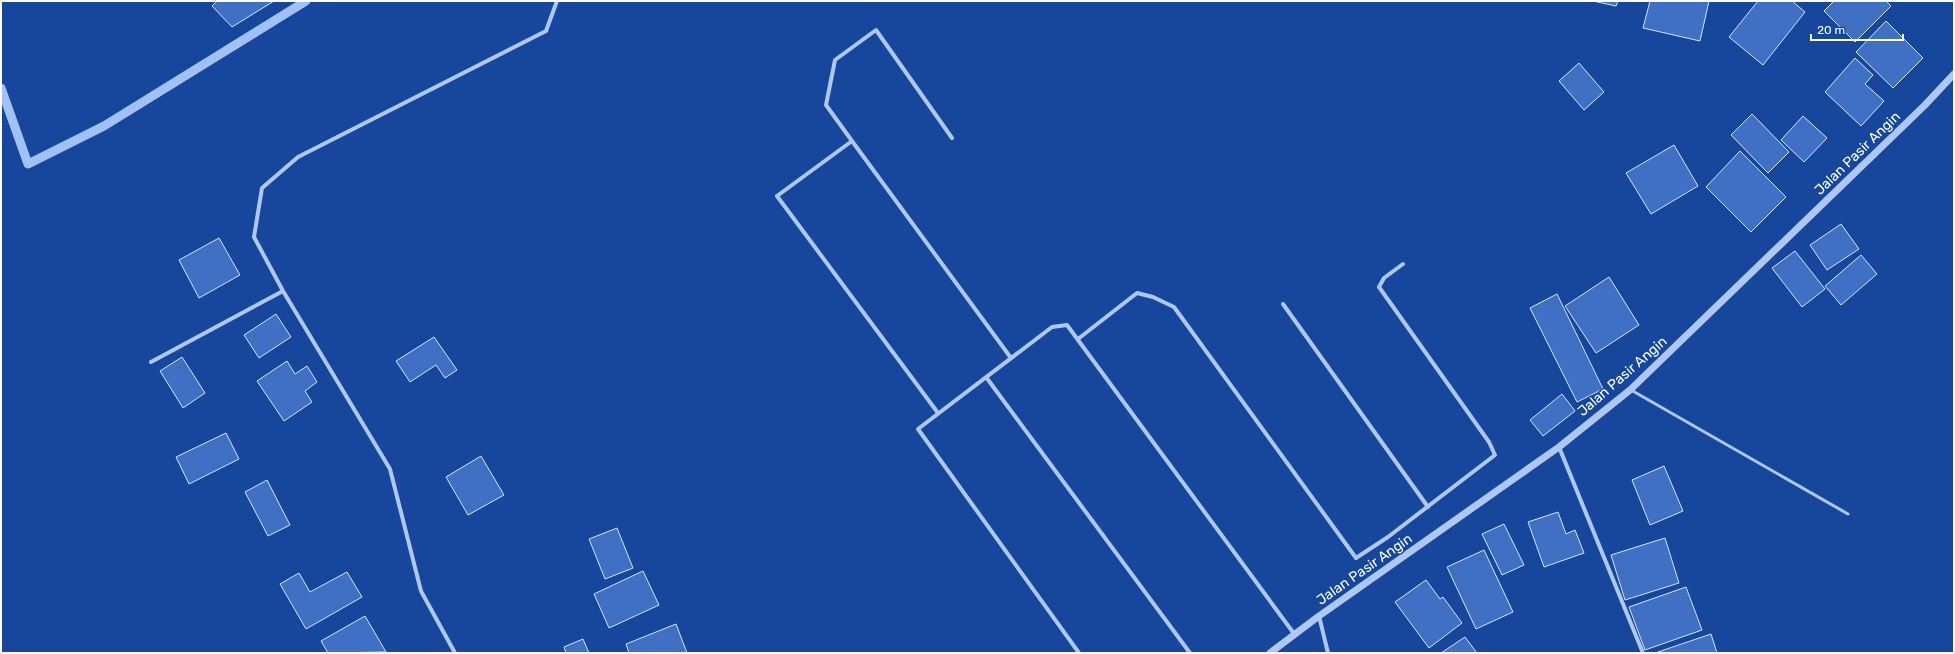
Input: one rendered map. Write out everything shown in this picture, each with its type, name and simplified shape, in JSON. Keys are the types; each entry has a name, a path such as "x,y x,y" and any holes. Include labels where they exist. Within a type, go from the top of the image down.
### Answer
{"street":[{"path":"455,653 421,591 390,469 283,291 254,237 262,188 298,157 546,30 557,1"},
{"path":"952,138 876,30 835,60 826,105 1011,358"},
{"name":"Jalan Pasir Angin","path":"1270,653 1319,616 1559,446 1630,390 1925,105 1954,74"},
{"path":"852,141 777,196 938,413"},
{"path":"1078,340 1137,293 1153,297 1174,307 1356,558 1428,507 1495,455 1490,442 1380,287 1384,278 1403,264"},
{"path":"151,362 283,291"},
{"path":"1283,304 1428,507"},
{"path":"1080,653 918,429 1052,327 1067,325 1295,634"},
{"path":"986,377 1190,653"},
{"path":"1559,446 1643,653"},
{"path":"1319,616 1328,653"}],"lane":[{"path":"1630,390 1848,514"}],"building":[{"path":"217,1 274,1 232,27 212,6"},
{"path":"1593,1 1618,1 1616,6"},
{"path":"1650,1 1709,1 1700,41 1643,28"},
{"path":"1758,1 1792,1 1805,12 1763,65 1729,37"},
{"path":"1834,1 1886,1 1891,6 1855,42 1824,11"},
{"path":"1886,21 1923,58 1893,88 1856,52"},
{"path":"1855,58 1873,75 1865,84 1884,101 1861,126 1825,92"},
{"path":"1579,63 1604,92 1584,110 1559,81"},
{"path":"1752,114 1789,152 1768,173 1731,135"},
{"path":"1803,116 1827,138 1804,162 1781,140"},
{"path":"1674,145 1698,186 1651,214 1626,173"},
{"path":"1740,151 1786,197 1751,232 1706,187"},
{"path":"1841,224 1859,249 1827,270 1810,245"},
{"path":"219,238 240,275 199,298 179,260"},
{"path":"1795,251 1825,289 1802,307 1772,268"},
{"path":"1861,255 1877,274 1841,305 1825,286"},
{"path":"1609,277 1639,325 1596,353 1565,306"},
{"path":"1557,294 1603,389 1577,402 1530,308"},
{"path":"276,314 291,337 259,358 244,335"},
{"path":"434,337 457,370 445,378 436,365 410,382 396,361"},
{"path":"182,357 205,393 183,408 160,371"},
{"path":"287,361 295,374 307,366 317,382 305,391 312,402 284,421 257,381"},
{"path":"1562,394 1575,411 1543,436 1530,420"},
{"path":"226,433 239,459 189,484 176,457"},
{"path":"481,456 504,495 468,515 446,477"},
{"path":"1664,466 1683,511 1650,525 1632,480"},
{"path":"267,480 290,525 268,536 245,492"},
{"path":"1558,512 1566,534 1575,530 1584,553 1544,567 1528,522"},
{"path":"1504,524 1524,565 1502,575 1482,534"},
{"path":"617,528 633,568 605,579 589,539"},
{"path":"1665,538 1679,583 1625,600 1611,555"},
{"path":"1484,550 1513,612 1476,629 1447,567"},
{"path":"643,571 659,605 609,628 594,594"},
{"path":"347,572 362,597 306,629 280,584 299,573 310,592"},
{"path":"1426,580 1440,599 1443,597 1462,623 1429,648 1395,602"},
{"path":"1686,587 1702,630 1645,650 1629,607"},
{"path":"365,616 386,652 328,653 321,641"},
{"path":"676,624 687,653 629,653 626,644"},
{"path":"1711,634 1717,653 1655,653"},
{"path":"1465,637 1477,653 1441,653"},
{"path":"583,639 589,653 566,653 564,647"}],"waterway":[{"path":"1,88 28,164 104,126 306,1"}]}
